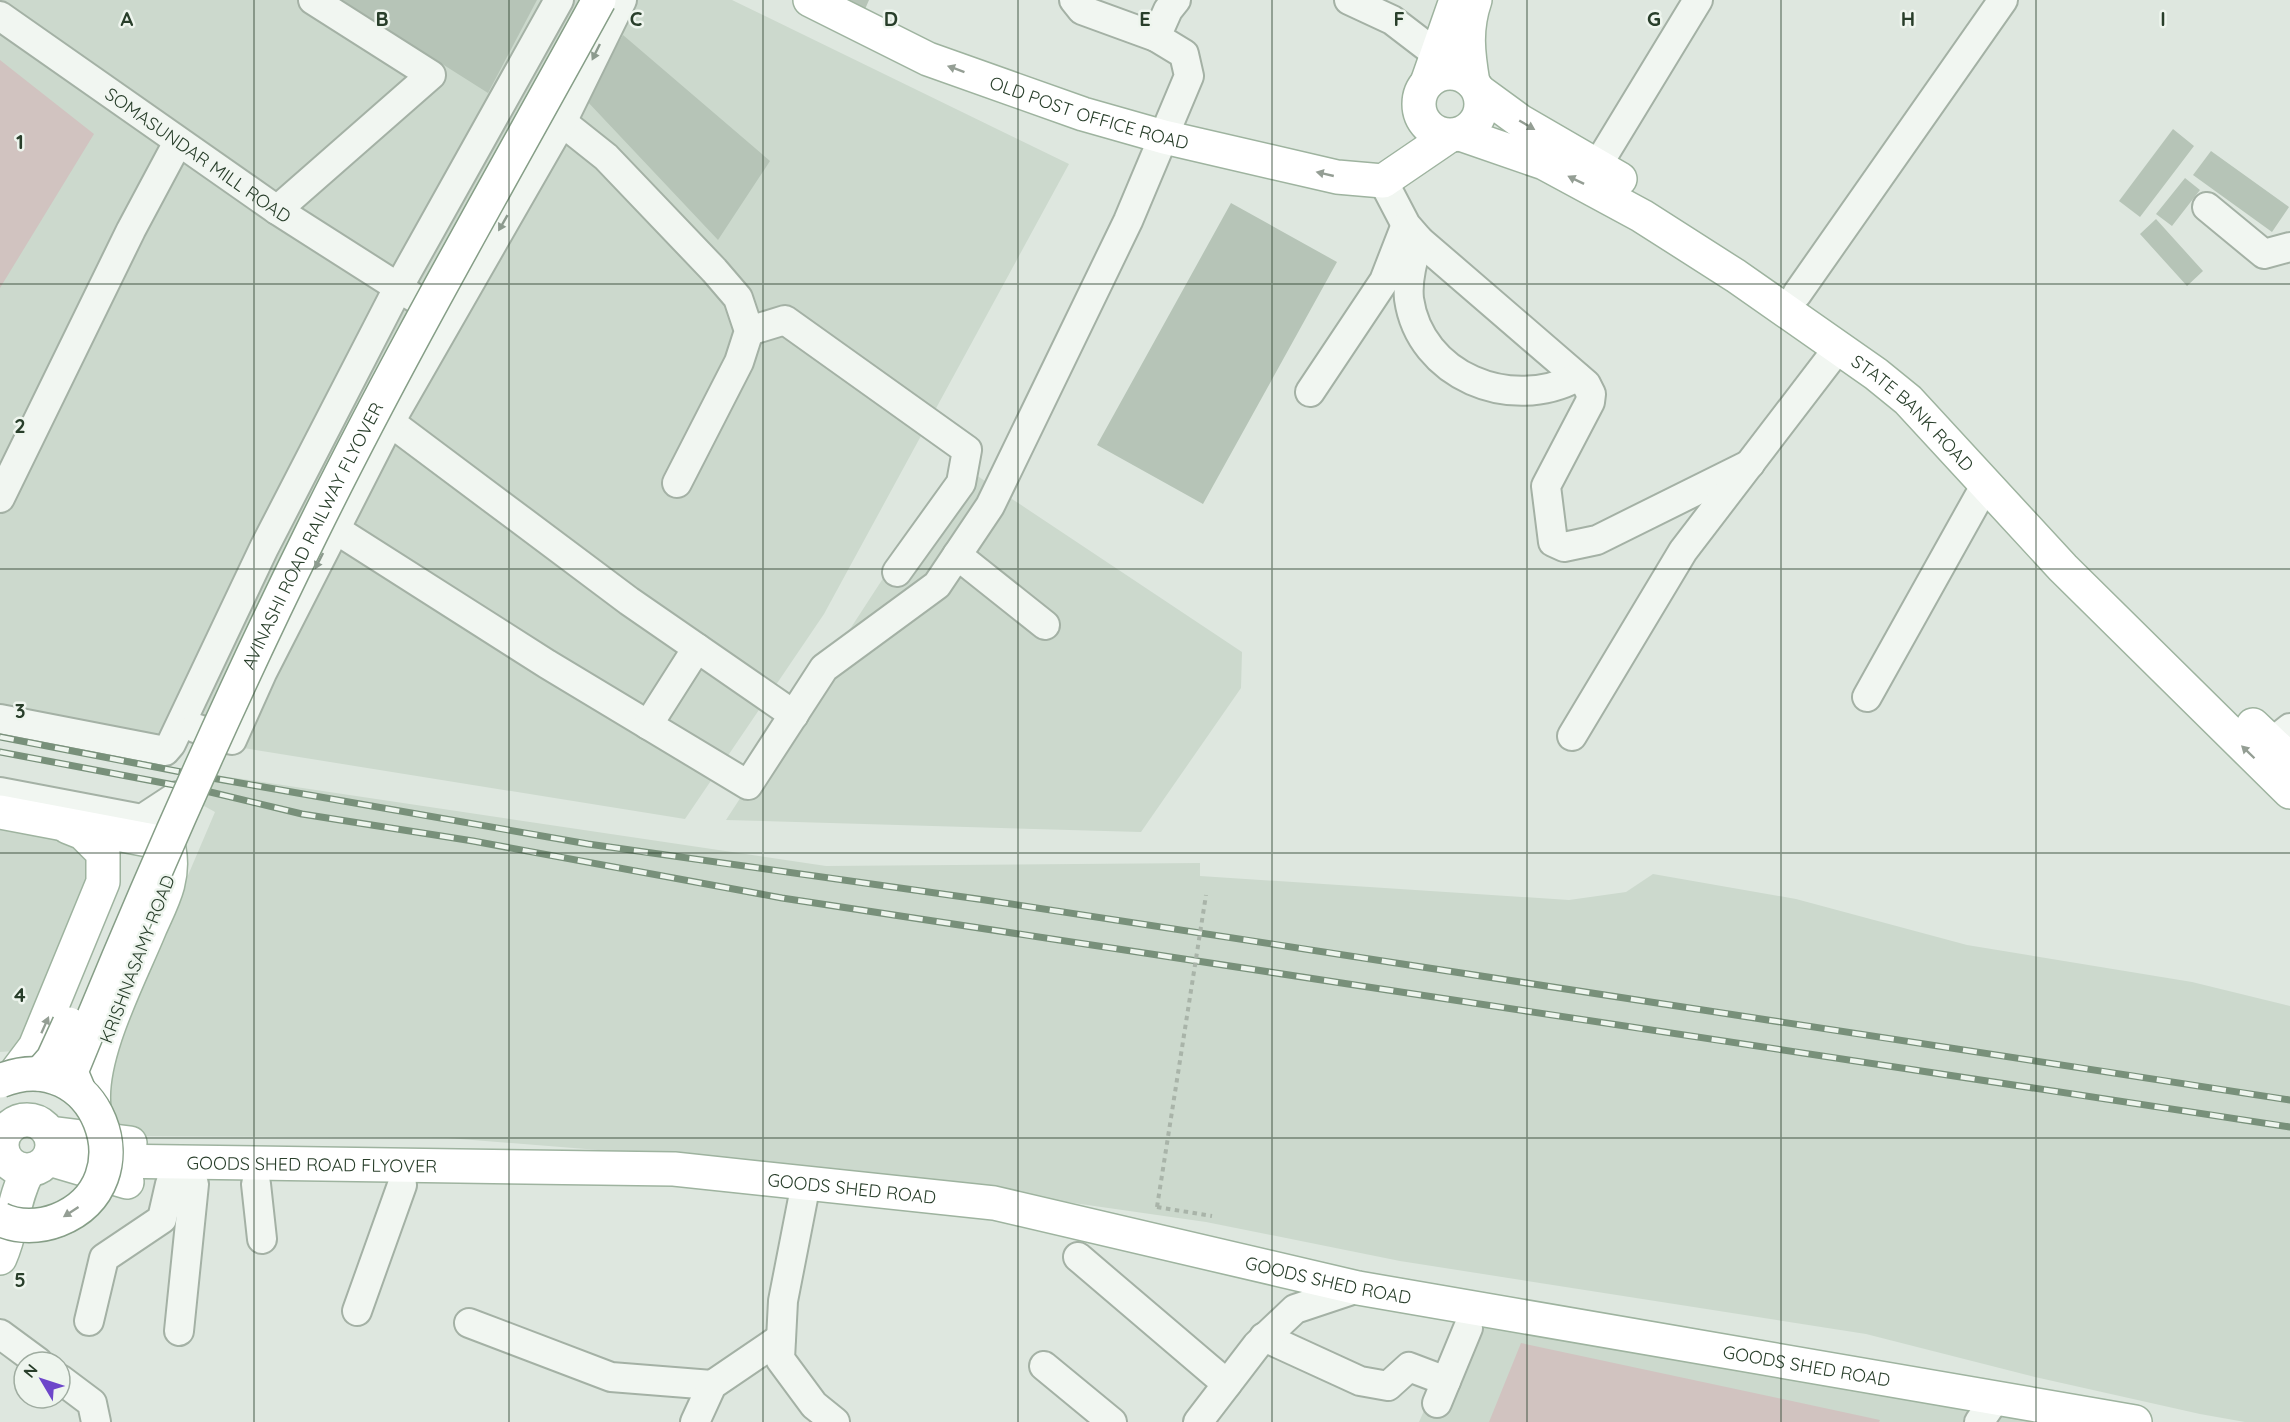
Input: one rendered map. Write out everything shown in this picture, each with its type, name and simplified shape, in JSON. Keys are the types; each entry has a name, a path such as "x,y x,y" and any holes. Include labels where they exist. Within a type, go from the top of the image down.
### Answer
{"main road":[{"name":"AVINASHI ROAD RAILWAY FLYOVER","path":"47,1085 53,1059 227,666 303,505 577,0"},
{"name":"AVINASHI ROAD RAILWAY FLYOVER","path":"47,1085 71,1072 249,663 312,532 383,395 598,0"},
{"name":"OLD POST OFFICE ROAD","path":"810,0 928,59 1083,114 1164,137 1338,177 1383,181"},
{"path":"1383,181 1428,83 1456,0"},
{"path":"1383,181 1455,135 1469,129 1481,112 1467,46 1469,17 1475,0"},
{"path":"1428,83 1445,73 1456,73 1476,87"},
{"path":"1428,83 1430,129 1455,135"},
{"name":"STATE BANK ROAD","path":"1476,87 1520,121 1597,166 1852,330 1915,378 2097,573 2182,660 2284,744"},
{"name":"STATE BANK ROAD","path":"1455,135 1544,163 1592,187 1736,276 1839,347 1908,400 2139,645 2290,792"},
{"path":"405,332 422,302"},
{"name":"KRISHNASAMY ROAD","path":"0,812 159,843 169,849 170,881 113,1016 93,1077 47,1085 35,1047 103,882 103,853 83,833 61,824"},
{"path":"0,1258 12,1227 18,1189 47,1085 102,1124 106,1142 106,1161 99,1182 86,1202 68,1215 47,1224 8,1227"},
{"path":"29,1154 137,1144 471,1147 518,1167"},
{"path":"29,1154 125,1182 182,1184 465,1185 518,1167"},
{"name":"GOODS SHED ROAD FLYOVER","path":"106,1161 518,1167"},
{"name":"GOODS SHED ROAD","path":"518,1167 674,1169 994,1203 1358,1288 1987,1410 2135,1422"}],"street":[{"path":"277,210 431,75 313,0"},
{"path":"182,724 232,740 262,673 390,422 422,302 559,0"},
{"path":"0,719 165,750 182,724 264,548 422,302 562,122 622,0"},
{"path":"335,530 748,785 824,668 937,585 990,506 1128,221 1164,137 1189,76 1184,54 1156,37 1082,10 1074,0"},
{"path":"1156,37 1168,10 1176,0"},
{"path":"1349,0 1392,20 1428,83"},
{"path":"1597,166 1698,0"},
{"path":"1797,294 2004,0"},
{"name":"SOMASUNDAR MILL ROAD","path":"0,16 277,210 422,302"},
{"path":"562,122 606,158 714,270 738,298 749,331 739,362 677,483"},
{"path":"0,498 131,230 178,142"},
{"path":"1383,181 1413,232 1586,384 1591,394 1590,402 1546,486 1552,542 1564,547 1597,540 1750,464"},
{"path":"2207,207 2264,254 2290,247"},
{"path":"1413,232 1409,298 1416,327 1426,346 1445,365 1483,387 1507,391 1560,386 1577,377"},
{"path":"1310,392 1384,281 1413,232"},
{"path":"749,331 785,320 967,450 961,483 897,572"},
{"path":"1572,736 1683,551 1839,347"},
{"path":"390,422 629,601 794,715"},
{"path":"1867,697 1986,484"},
{"path":"957,555 1045,625"},
{"path":"648,725 697,648"},
{"path":"0,792 142,819 177,796"},
{"path":"806,1183 783,1301 780,1359 814,1405 836,1422"},
{"path":"89,1321 104,1258 162,1219 182,1184"},
{"path":"179,1331 182,1184"},
{"path":"256,1184 262,1239"},
{"path":"357,1311 402,1185"},
{"path":"1078,1257 1227,1384"},
{"path":"1198,1422 1264,1337 1295,1309 1358,1288"},
{"path":"470,1323 611,1377 712,1385"},
{"path":"1264,1337 1360,1381 1388,1386 1409,1367 1442,1392 1468,1328"},
{"path":"0,1334 22,1350"},
{"path":"696,1422 712,1385 782,1338"},
{"path":"1044,1366 1112,1422"},
{"path":"72,1388 92,1403 96,1422"}],"path":[{"path":"1206,895 1156,1207 1212,1216"}],"shaded area":[{"path":"0,0 732,0 1069,164 824,614 685,819 0,709"},
{"path":"0,60 94,134 0,288"},
{"path":"958,463 1242,652 1241,688 1141,832 726,820"},
{"path":"215,775 826,866 1200,863 1200,876 1569,900 1626,892 1653,874 1796,899 1967,945 2192,982 2290,1006 2290,1422 2245,1422 2200,1414 2035,1377 1866,1334 1400,1261 1206,1222 837,1169 448,1138 121,1136 99,1084 215,812 197,802"},
{"path":"0,826 81,839 94,865 28,1041 14,1051 0,1052"},
{"path":"1467,1313 2078,1422 1419,1422"},
{"path":"1521,1343 1880,1420 1879,1422 1489,1422"}],"building":[{"path":"341,0 537,0 488,93"},
{"path":"838,0 869,0 863,14"},
{"path":"623,35 770,161 718,240 586,100"},
{"path":"2173,129 2194,146 2140,217 2119,201"},
{"path":"2211,151 2289,207 2272,232 2193,175"},
{"path":"2185,178 2200,190 2172,226 2156,214"},
{"path":"1231,203 1337,262 1203,504 1097,445"},
{"path":"2156,219 2203,271 2187,286 2140,234"}],"railway":[{"path":"0,737 212,778 588,844 985,900 2290,1100"},
{"path":"0,752 206,791 302,814 473,841 782,898 2290,1127"}]}
